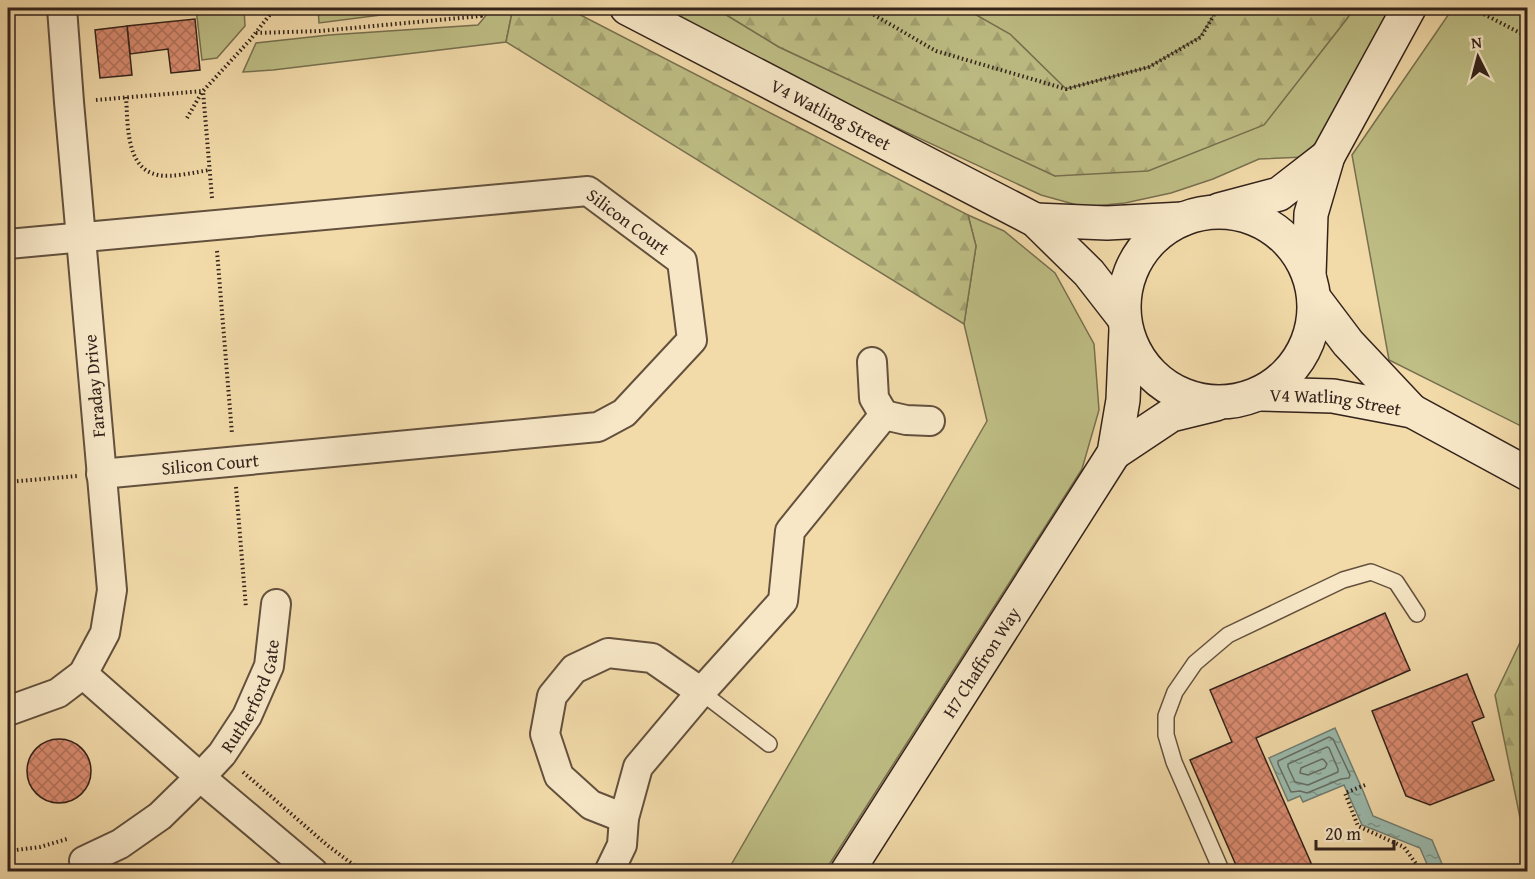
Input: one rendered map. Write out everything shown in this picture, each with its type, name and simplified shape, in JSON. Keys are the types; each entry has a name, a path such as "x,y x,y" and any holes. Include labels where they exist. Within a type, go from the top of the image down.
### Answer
{"street":[{"name":"Faraday Drive","path":"8,711 58,693 83,674 105,633 112,590 62,8"},
{"name":"V4 Watling Street","path":"627,8 1035,220 1089,273 1125,324"},
{"path":"1328,156 1279,194 1195,216 1166,228 1137,258 1124,297 1125,324 1139,360 1161,384 1190,398 1222,403 1242,400 1260,394 1284,377 1302,354 1313,327 1311,214 1328,156 1406,12"},
{"name":"Silicon Court","path":"82,237 588,191 682,261 692,340 624,413 598,427 101,474"},
{"path":"1195,216 1232,213 1257,220 1279,233 1297,252 1312,287"},
{"name":"V4 Watling Street","path":"1035,220 1107,223 1195,216"},
{"path":"8,244 82,237"},
{"name":"V4 Watling Street","path":"1312,287 1348,343 1412,411 1527,474"},
{"name":"H7 Chaffron Way","path":"847,872 1114,453 1123,400 1125,324"},
{"path":"872,362 874,398 884,415 906,420 930,420"},
{"name":"V4 Watling Street","path":"1260,394 1332,396 1412,411"},
{"name":"H7 Chaffron Way","path":"1114,453 1171,415 1222,403"},
{"path":"609,872 622,845 624,818 638,767 701,692 783,601 790,531 884,415"},
{"name":"Rutherford Gate","path":"84,861 120,844 160,816 222,754 246,716 269,666 276,604"},
{"path":"624,818 591,805 559,776 545,734 552,696 574,669 608,653 652,658 701,692"},
{"path":"83,674 313,872"}],"lane":[{"path":"1222,872 1174,762 1166,735 1166,716 1174,692 1195,663 1228,635 1343,580 1371,572 1396,582 1417,614"},
{"path":"701,692 769,744"}],"path":[{"path":"255,33 320,31 481,16 481,8"},
{"path":"862,8 936,51 1066,89 1149,67 1200,37 1218,8"},
{"path":"1472,8 1527,37"},
{"path":"69,102 203,91 187,118"},
{"path":"126,97 133,152 137,161 146,170 157,175 178,175 210,170"},
{"path":"8,482 101,474"},
{"path":"222,754 363,872"},
{"path":"1365,785 1345,793 1358,826 1404,847 1422,872"}],"green space":[{"path":"196,8 244,8 245,26 217,58 202,60"},
{"path":"318,8 467,8 463,11 381,15 319,23"},
{"path":"492,8 513,8 506,42 243,72 256,43 329,35 478,25"},
{"path":"513,8 567,8 968,215 976,246 964,324 506,42"},
{"path":"640,8 715,8 779,47 1055,176 1346,20 1354,8 1409,8 1328,156 1259,159 1213,179 1171,193 1125,203 1084,207 1041,195"},
{"path":"715,8 964,8 1010,34 1066,89 1149,67 1200,37 1218,8 1354,8 1264,125 1148,171 1055,176 779,47"},
{"path":"964,8 1218,8 1201,37 1149,67 1066,89 1010,35"},
{"path":"1453,8 1527,8 1527,429 1389,360 1352,155"},
{"path":"968,215 1004,231 1055,273 1094,344 1099,410 1082,469 825,871 727,872 987,421 964,324 976,246"},
{"path":"1527,628 1527,852 1495,695"}],"water":[{"path":"1335,728 1373,816 1432,840 1445,871 1430,871 1420,848 1362,825 1344,785 1303,802 1300,796 1288,801 1269,758"}],"building":[{"path":"195,19 200,70 171,73 168,49 130,54 127,26"},
{"path":"127,26 132,75 100,78 95,30"},
{"path":"1385,613 1410,670 1256,738 1315,872 1239,872 1190,760 1232,742 1210,690"},
{"path":"1467,674 1484,717 1472,722 1494,780 1430,805 1406,796 1372,711"},
{"path":"59,739 77,745 85,753 91,771 85,789 77,797 59,803 41,797 33,789 27,771 33,753 41,745"}]}
